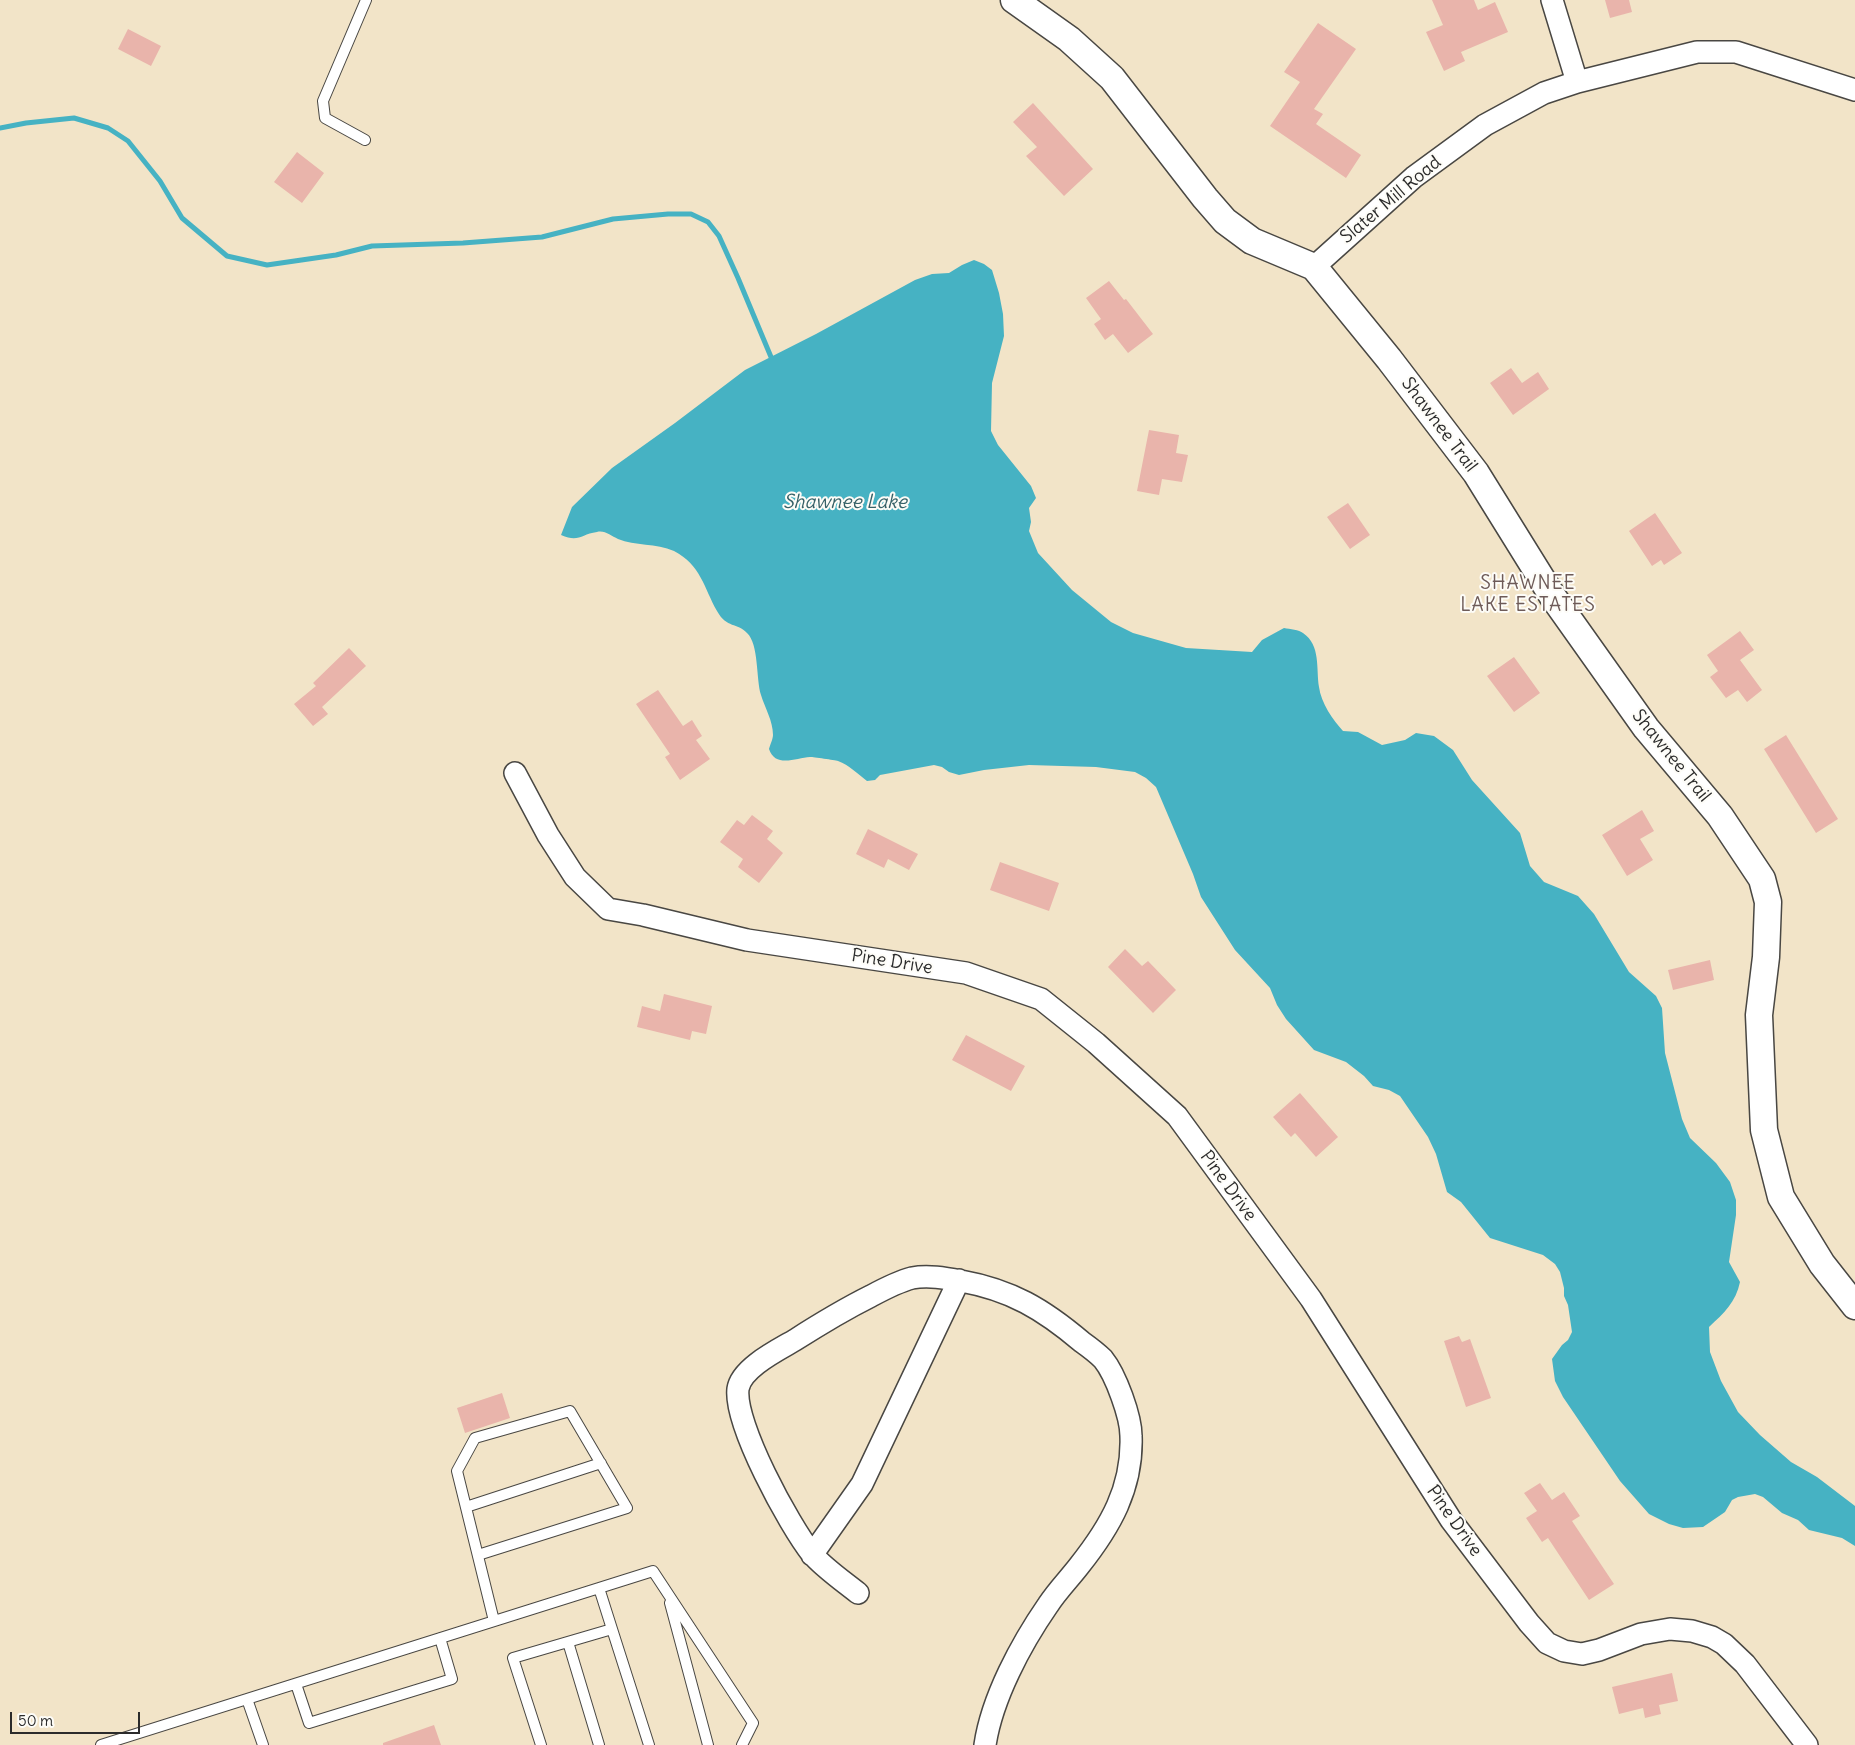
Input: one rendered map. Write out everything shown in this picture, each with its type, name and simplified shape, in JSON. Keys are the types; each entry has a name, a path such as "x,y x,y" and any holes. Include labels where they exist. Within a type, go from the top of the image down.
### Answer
{"street":[{"path":"1014,0 1069,39 1112,78 1225,221 1252,241 1314,267"},
{"path":"1552,0 1577,82"},
{"name":"Slater Mill Road","path":"1314,267 1414,177 1485,125 1544,93 1577,82 1697,52 1736,52 1855,90"},
{"name":"Shawnee Trail","path":"1314,267 1476,473 1553,597 1646,728 1720,816 1762,880 1768,902 1766,957 1759,1015 1764,1130 1781,1197 1822,1264 1855,1306"},
{"name":"Pine Drive","path":"515,773 548,835 575,877 608,909 643,915 747,940 966,973 1041,999 1096,1043 1177,1116 1311,1299 1451,1520 1528,1623 1547,1643 1564,1651 1582,1654 1599,1650 1641,1634 1670,1629 1692,1631 1712,1637 1724,1644 1745,1664 1808,1745"},
{"path":"858,1593 812,1554 778,1502 741,1419 738,1387 753,1365 847,1308 888,1287 912,1278 941,1277 976,1283 1016,1296 1055,1319 1104,1360 1119,1387 1132,1434 1129,1472 1121,1501 1104,1531 1081,1564 1049,1603 1028,1636 998,1696 988,1727 985,1745"},
{"path":"812,1554 862,1484 959,1280"}],"lane":[{"path":"365,140 326,118 323,101 366,0"},
{"path":"478,1555 627,1508 570,1411 475,1438 457,1471 494,1621"},
{"path":"466,1507 601,1463"},
{"path":"101,1745 653,1571 753,1723 742,1745"},
{"path":"599,1588 649,1745"},
{"path":"668,1595 708,1745"},
{"path":"541,1745 513,1658 612,1629"},
{"path":"296,1684 309,1723 452,1679 440,1638"},
{"path":"568,1642 599,1745"},
{"path":"247,1699 263,1745"}],"water":[{"name":"Shawnee Lake","path":"974,260 992,270 1003,314 1004,336 992,383 991,431 998,445 1031,486 1036,498 1029,508 1031,522 1029,531 1038,553 1072,590 1111,622 1133,633 1186,648 1252,652 1262,640 1284,628 1303,633 1313,644 1317,658 1319,687 1322,699 1343,731 1358,732 1382,745 1405,740 1416,733 1434,736 1453,750 1472,780 1520,833 1530,866 1544,882 1578,896 1594,914 1629,972 1656,996 1662,1008 1665,1053 1682,1119 1690,1138 1716,1163 1730,1182 1736,1200 1736,1215 1729,1262 1740,1282 1732,1301 1709,1327 1710,1352 1721,1381 1738,1412 1760,1435 1791,1462 1817,1477 1855,1506 1855,1546 1842,1538 1809,1530 1798,1520 1782,1513 1763,1497 1755,1494 1732,1500 1725,1512 1703,1527 1683,1528 1669,1524 1649,1514 1620,1481 1563,1397 1555,1381 1552,1359 1568,1340 1572,1332 1560,1272 1555,1264 1543,1255 1490,1238 1461,1202 1447,1192 1436,1154 1428,1137 1400,1096 1389,1090 1373,1086 1346,1062 1314,1050 1286,1019 1277,1005 1270,988 1235,950 1201,897 1156,787 1146,778 1135,772 1096,767 1029,765 959,775 934,765 880,775 875,780 867,781 850,767 838,761 810,757 786,760 776,758 769,749 773,730 759,688 754,645 751,638 740,627 728,623 721,617 701,578 690,563 667,548 631,543 603,532 576,538 561,535 572,507 612,468 745,370 915,280 932,274 949,273"}],"building":[{"path":"1432,0 1474,0 1478,10 1495,2 1508,32 1461,52 1465,61 1444,71 1426,32 1443,25"},
{"path":"1605,0 1629,0 1632,12 1610,18"},
{"path":"1318,23 1356,49 1314,109 1323,114 1316,124 1361,155 1346,178 1270,126 1300,82 1284,72"},
{"path":"128,29 161,46 151,66 118,49"},
{"path":"1033,103 1093,169 1064,196 1026,156 1037,147 1013,122"},
{"path":"297,152 324,173 302,203 274,182"},
{"path":"1109,281 1124,300 1126,299 1153,334 1128,353 1113,334 1105,340 1094,324 1101,319 1086,298"},
{"path":"1511,368 1522,383 1538,372 1549,389 1513,415 1490,383"},
{"path":"1149,430 1179,435 1176,453 1188,455 1182,482 1162,479 1159,495 1137,491"},
{"path":"1348,503 1370,535 1350,549 1327,517"},
{"path":"1655,513 1682,553 1664,565 1661,560 1652,566 1629,531"},
{"path":"1740,631 1754,650 1740,660 1762,690 1747,702 1738,690 1726,698 1710,677 1718,671 1707,655"},
{"path":"349,648 366,666 322,707 328,714 313,726 294,704 316,686 313,683"},
{"path":"1514,657 1540,693 1514,712 1487,676"},
{"path":"658,690 683,726 692,720 702,736 696,740 710,759 680,780 665,757 670,754 636,704"},
{"path":"1786,735 1838,819 1816,833 1764,749"},
{"path":"1642,810 1654,831 1640,839 1653,860 1627,876 1602,835"},
{"path":"752,815 773,831 767,839 783,853 759,883 738,867 743,859 720,842 737,820 744,825"},
{"path":"868,829 918,854 909,870 888,859 884,868 856,854"},
{"path":"1000,862 1059,883 1049,911 990,890"},
{"path":"1125,949 1142,966 1148,961 1176,990 1153,1013 1108,967"},
{"path":"1710,960 1714,980 1673,990 1668,970"},
{"path":"664,994 712,1006 706,1034 692,1031 690,1040 637,1027 642,1006 660,1011"},
{"path":"966,1035 1025,1066 1011,1091 952,1060"},
{"path":"1300,1093 1338,1137 1316,1157 1295,1133 1291,1137 1273,1117"},
{"path":"1459,1336 1462,1342 1470,1339 1491,1398 1466,1407 1444,1341"},
{"path":"502,1393 510,1418 465,1433 457,1408"},
{"path":"1540,1483 1552,1500 1564,1492 1580,1516 1572,1521 1614,1584 1589,1600 1548,1538 1542,1542 1526,1518 1537,1511 1524,1493"},
{"path":"1672,1673 1678,1701 1659,1705 1661,1714 1645,1718 1643,1708 1619,1714 1612,1687"},
{"path":"434,1725 441,1745 383,1745 383,1743"}],"waterway":[{"path":"0,128 74,118 108,128 128,141 160,181 182,218 227,256 267,265 336,255 372,246 463,243 542,237 613,219 691,214 708,222 719,236 771,357"}],"district":[{"name":"SHAWNEE LAKE ESTATES","path":"1528,595"}]}
